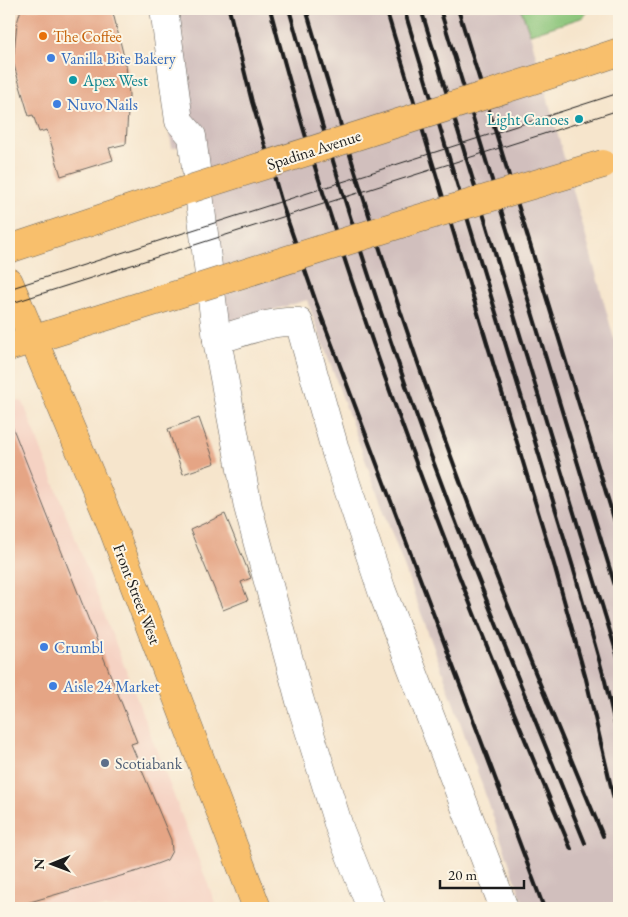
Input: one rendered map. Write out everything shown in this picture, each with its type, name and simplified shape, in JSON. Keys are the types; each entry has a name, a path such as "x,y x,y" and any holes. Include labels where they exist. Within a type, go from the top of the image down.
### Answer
{"main road":[{"name":"Spadina Avenue","path":"9,249 619,52"},
{"path":"21,344 404,223 611,162"},
{"name":"Front Street West","path":"9,282 21,344 111,524 257,908"}],"lane":[{"path":"164,9 179,121 192,136 217,340 248,507 287,653 340,830 371,908"},
{"path":"217,340 251,329 286,321 300,322 336,453 382,591 504,908"}],"shaded area":[{"path":"152,9 521,9 530,34 619,357 619,908 525,908 444,676 307,300 215,327 185,145 172,148"},
{"path":"9,398 23,402 217,908 9,908"}],"green space":[{"path":"521,9 588,9 584,17 530,34"}],"building":[{"name":"Apex West","path":"21,9 112,9 126,65 129,95 126,144 109,148 113,160 61,176 47,130 39,132 33,115 29,116 13,62 17,23"},
{"path":"199,418 215,463 183,474 168,429"},
{"path":"9,421 137,742 131,744 171,840 172,851 167,860 138,871 9,908"},
{"path":"225,514 251,578 241,582 248,600 223,610 190,530"}],"tram line":[{"path":"9,289 619,93"},
{"path":"9,304 619,110"}],"railway":[{"path":"229,9 252,102 284,210 316,302 544,908"},
{"path":"270,9 313,161 383,373 442,533 505,692 571,849"},
{"path":"289,9 346,204 410,398 473,565 585,843"},
{"path":"306,9 344,137 427,390 504,597 603,836"},
{"path":"386,9 555,568 586,679 619,821"},
{"path":"404,9 573,567 605,681 619,741"},
{"path":"421,9 619,661"},
{"path":"440,9 619,599"},
{"path":"458,9 619,535"}],"place":[{"name":"The Coffee","path":"43,36"},
{"name":"Vanilla Bite Bakery","path":"51,58"},
{"name":"Apex West","path":"73,80"},
{"name":"Nuvo Nails","path":"57,104"},
{"name":"Light Canoes","path":"579,119"},
{"name":"Crumbl","path":"44,647"},
{"name":"Aisle 24 Market","path":"53,686"},
{"name":"Scotiabank","path":"105,763"}]}
